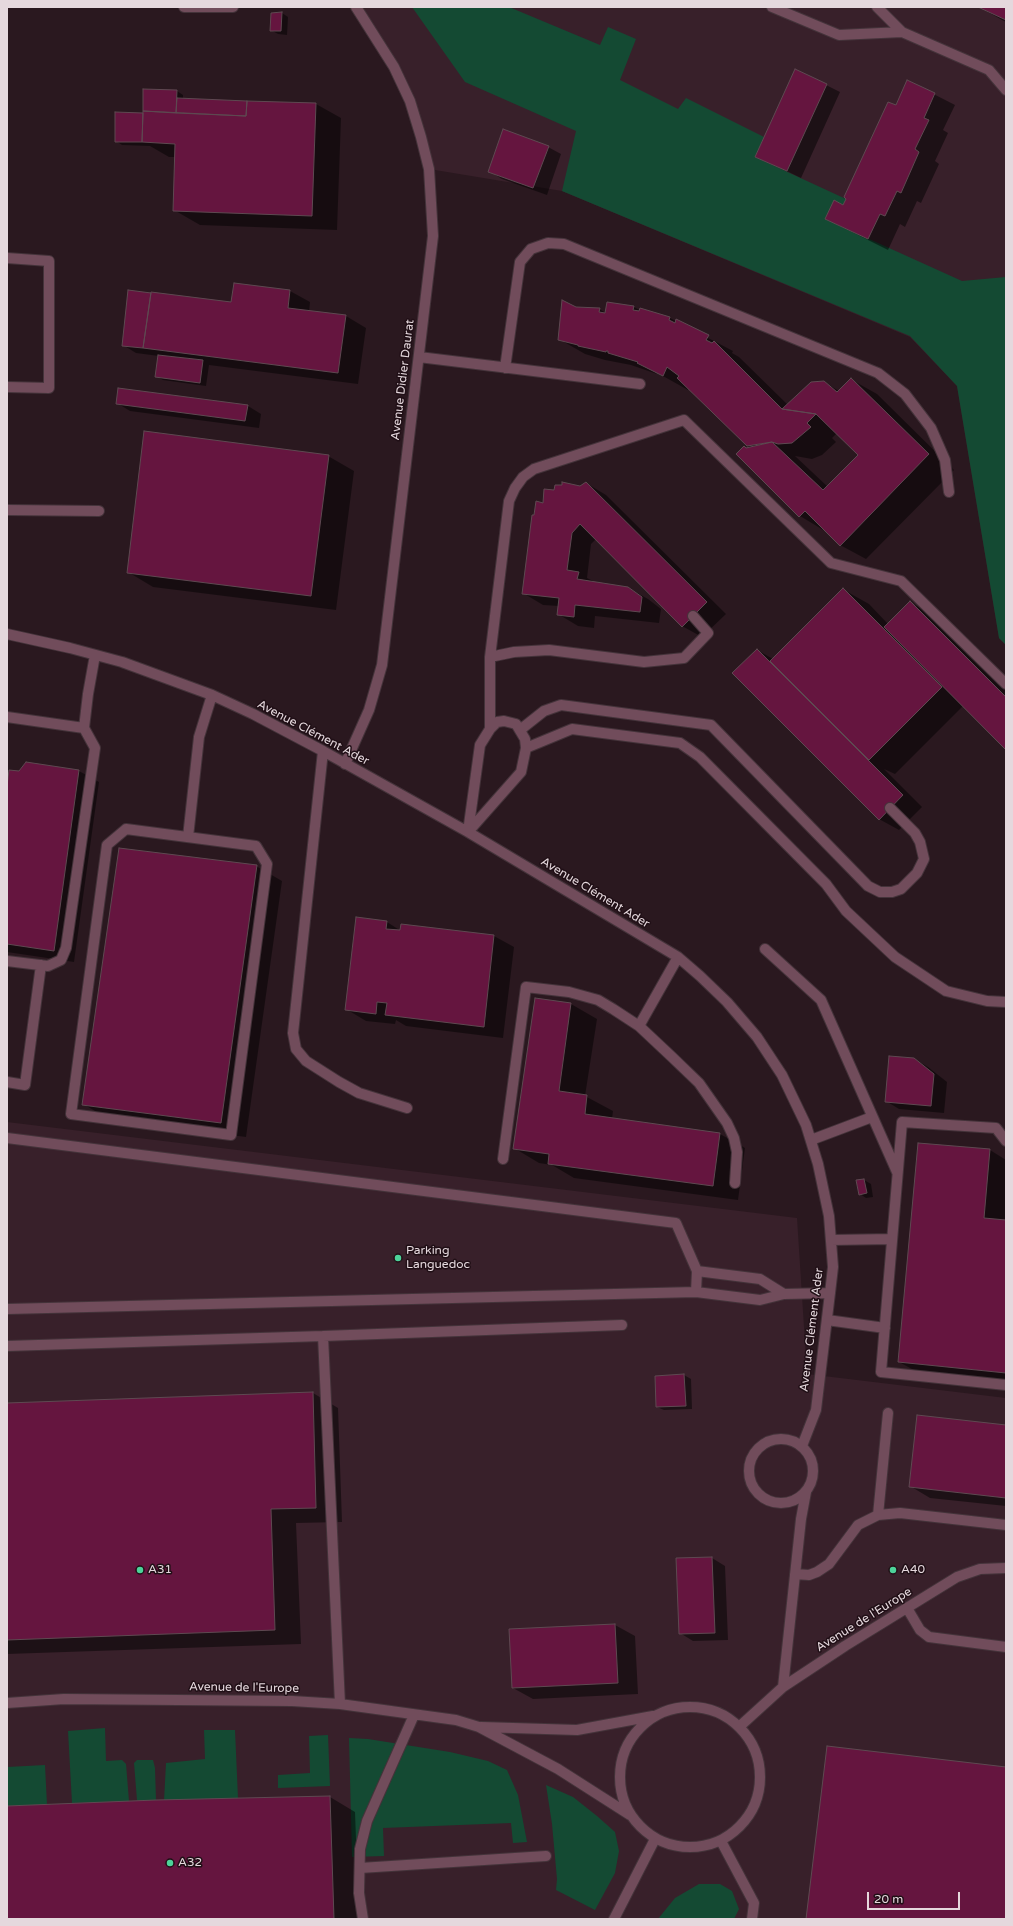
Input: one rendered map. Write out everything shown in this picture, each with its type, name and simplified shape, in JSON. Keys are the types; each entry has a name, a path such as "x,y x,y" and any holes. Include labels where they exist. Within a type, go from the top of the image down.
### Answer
{"street":[{"path":"184,7 233,7"},
{"name":"Avenue Didier Daurat","path":"345,764 369,710 382,665 433,236 429,169 410,102 394,66 356,7"},
{"path":"772,7 839,35 902,32"},
{"path":"877,7 902,32 989,70 1006,90"},
{"path":"505,368 520,262 532,249 548,243 564,244 878,373 905,394 931,428 945,460 949,492"},
{"path":"7,258 49,261 49,269 48,388 7,387"},
{"path":"419,357 640,384"},
{"path":"490,729 490,657 509,501 515,488 523,477 534,469 684,420 831,563 901,581 1006,684"},
{"path":"7,510 99,511"},
{"path":"490,657 514,652 549,650 644,662 684,658 708,633 693,616"},
{"name":"Avenue Clément Ader","path":"7,634 95,655 168,678 212,695 323,751 468,832 678,957 727,1002 757,1037 782,1075 806,1125 829,1216 833,1267 827,1320 816,1410 802,1446"},
{"path":"7,961 48,966 61,960 66,948 95,748 84,728 95,655"},
{"path":"188,837 199,737 212,695"},
{"path":"520,730 544,711 561,705 711,725 868,886 880,892 892,892 901,889 917,873 924,859 920,842 915,833 890,808"},
{"path":"7,717 84,728"},
{"path":"504,721 516,724 520,730 526,748 521,772 468,832 480,745 490,729 497,722 504,721"},
{"path":"526,748 572,729 680,743 700,757 826,884 846,912 895,957 946,991 987,1001 1006,1002"},
{"path":"323,751 293,1033 296,1049 306,1061 359,1093 407,1108"},
{"path":"126,829 188,837 256,846 267,864 231,1136 71,1114 107,845 126,829"},
{"path":"765,949 821,1000 898,1173"},
{"path":"639,1026 678,957"},
{"path":"7,1082 25,1085 41,965"},
{"path":"503,1159 526,987 569,992 598,1000 639,1026 699,1083 723,1117 734,1138 737,1152 735,1183"},
{"path":"811,1140 872,1117"},
{"path":"1006,1142 996,1128 902,1122 881,1372 1006,1385"},
{"path":"7,1138 676,1223 697,1271 696,1292"},
{"path":"831,1240 892,1239"},
{"path":"697,1271 760,1279 784,1294"},
{"path":"7,1309 696,1292 760,1300 784,1294 830,1293"},
{"path":"827,1320 885,1328"},
{"path":"7,1346 622,1325"},
{"path":"323,1336 340,1704"},
{"path":"878,1515 888,1413"},
{"path":"783,1687 801,1519 806,1492 814,1473 813,1463 809,1453 802,1446 793,1440 782,1438 766,1442 754,1453 750,1463 749,1474 752,1484 758,1493 766,1500 777,1503 788,1502 798,1499 806,1492"},
{"path":"795,1574 809,1575 817,1572 829,1564 858,1525 878,1515 900,1513 1006,1525"},
{"name":"Avenue de l'Europe","path":"739,1727 783,1687 845,1646 907,1608 963,1575 986,1568 1006,1568"},
{"path":"907,1608 920,1630 929,1637 1006,1647"},
{"name":"Avenue de l'Europe","path":"7,1703 72,1699 292,1701 340,1704 456,1720 479,1727"},
{"path":"479,1727 577,1730 654,1716 676,1708 699,1707 720,1714 739,1727 751,1742 758,1760 760,1779 757,1798 749,1815 737,1830 721,1841 699,1847 676,1847 655,1839 641,1828 630,1815 621,1794 619,1771 625,1749 637,1730 654,1716"},
{"path":"363,1919 359,1893 360,1849 367,1822 414,1715"},
{"path":"479,1727 558,1769 630,1815"},
{"path":"614,1919 655,1839"},
{"path":"721,1841 754,1902 752,1919"},
{"path":"360,1868 546,1856"}],"shaded area":[{"path":"356,7 1006,7 1006,645 999,638 957,386 910,337 562,191 429,169 410,101"},
{"path":"7,1122 797,1218 807,1374 1006,1398 1006,1919 7,1919"}],"green space":[{"path":"412,7 509,7 600,45 608,27 636,39 620,80 678,109 686,98 764,137 755,157 846,199 843,205 834,201 825,219 962,281 1006,277 1006,645 999,638 957,386 910,336 562,191 576,131 465,82"},
{"path":"105,1728 106,1761 122,1760 126,1764 129,1801 72,1803 68,1731"},
{"path":"204,1730 235,1730 238,1798 164,1801 166,1763 205,1759"},
{"path":"328,1735 330,1786 278,1788 278,1775 310,1773 309,1736"},
{"path":"349,1738 368,1739 450,1752 488,1761 507,1770 518,1795 527,1842 513,1843 511,1823 383,1828 384,1856 352,1857"},
{"path":"137,1760 153,1760 155,1768 156,1800 137,1800 134,1763"},
{"path":"45,1765 47,1805 7,1806 7,1767"},
{"path":"546,1785 573,1797 615,1832 619,1851 615,1873 595,1910 556,1890 557,1879 552,1824"},
{"path":"699,1884 720,1884 732,1891 739,1909 734,1919 658,1919 675,1898"}],"building":[{"path":"978,7 1006,7 1006,20"},
{"path":"282,12 281,31 270,31 271,13"},
{"path":"795,69 827,84 787,171 755,157"},
{"path":"907,80 935,93 924,118 929,120 915,149 919,152 901,193 897,191 885,216 880,214 868,239 825,219 834,200 843,205 846,199 844,197 888,102 896,105"},
{"path":"143,89 177,90 176,113 143,111"},
{"path":"177,98 247,101 246,116 176,113"},
{"path":"247,101 316,103 312,216 173,211 175,144 142,142 143,111 246,116"},
{"path":"115,112 143,113 142,142 115,142"},
{"path":"503,129 549,146 533,188 488,172"},
{"path":"234,283 290,290 288,308 346,315 338,373 143,348 151,292 231,302"},
{"path":"128,290 151,293 143,348 122,346"},
{"path":"562,300 576,307 600,308 599,312 605,313 607,302 634,306 633,310 639,311 640,308 670,317 669,320 675,323 676,319 709,335 706,340 712,343 714,341 782,409 816,414 807,423 811,427 792,443 778,444 772,442 747,446 677,378 679,376 667,367 663,376 637,363 638,362 608,353 608,351 606,352 578,346 558,340"},
{"path":"158,355 203,360 200,383 155,377"},
{"path":"851,378 929,454 840,546 805,511 799,517 736,454 744,446 746,448 772,442 823,490 858,455 816,414 782,409 811,382 824,381 837,392"},
{"path":"118,388 248,405 245,421 116,404"},
{"path":"144,431 329,455 311,596 127,573"},
{"path":"562,482 580,486 586,482 707,602 682,627 580,524 572,533 567,570 579,572 577,579 628,587 642,597 640,612 575,605 574,617 557,615 559,598 522,594 532,515 534,515 536,501 543,503 544,489 554,490 555,485 562,485"},
{"path":"843,588 942,687 869,760 770,661"},
{"path":"910,601 1006,697 1006,750 884,627"},
{"path":"757,649 903,795 879,820 732,673"},
{"path":"26,762 79,770 54,951 7,944 7,786 9,770 19,771"},
{"path":"119,848 257,865 221,1123 82,1105"},
{"path":"356,917 387,921 386,929 400,930 401,924 494,935 484,1027 385,1015 387,1003 377,1002 376,1014 345,1010"},
{"path":"535,998 571,1003 559,1091 587,1095 585,1114 720,1133 713,1186 548,1164 549,1154 513,1149"},
{"path":"889,1056 914,1058 934,1074 931,1106 885,1102"},
{"path":"918,1143 990,1149 984,1218 1006,1220 1006,1373 898,1362"},
{"path":"864,1179 867,1193 859,1195 856,1180"},
{"path":"684,1374 686,1406 656,1407 655,1376"},
{"name":"A31","path":"313,1392 316,1508 271,1509 275,1630 7,1640 7,1403"},
{"path":"917,1415 1006,1425 1006,1498 909,1487"},
{"path":"712,1557 715,1633 679,1634 676,1558"},
{"path":"615,1624 618,1683 512,1688 509,1629"},
{"path":"827,1746 1006,1767 1006,1919 806,1919"},
{"name":"A32","path":"330,1796 334,1919 7,1919 7,1806 156,1800"}],"place":[{"name":"Parking Languedoc","path":"398,1258"},
{"name":"A31","path":"140,1570"},
{"name":"A40","path":"893,1570"},
{"name":"A32","path":"170,1863"}]}
